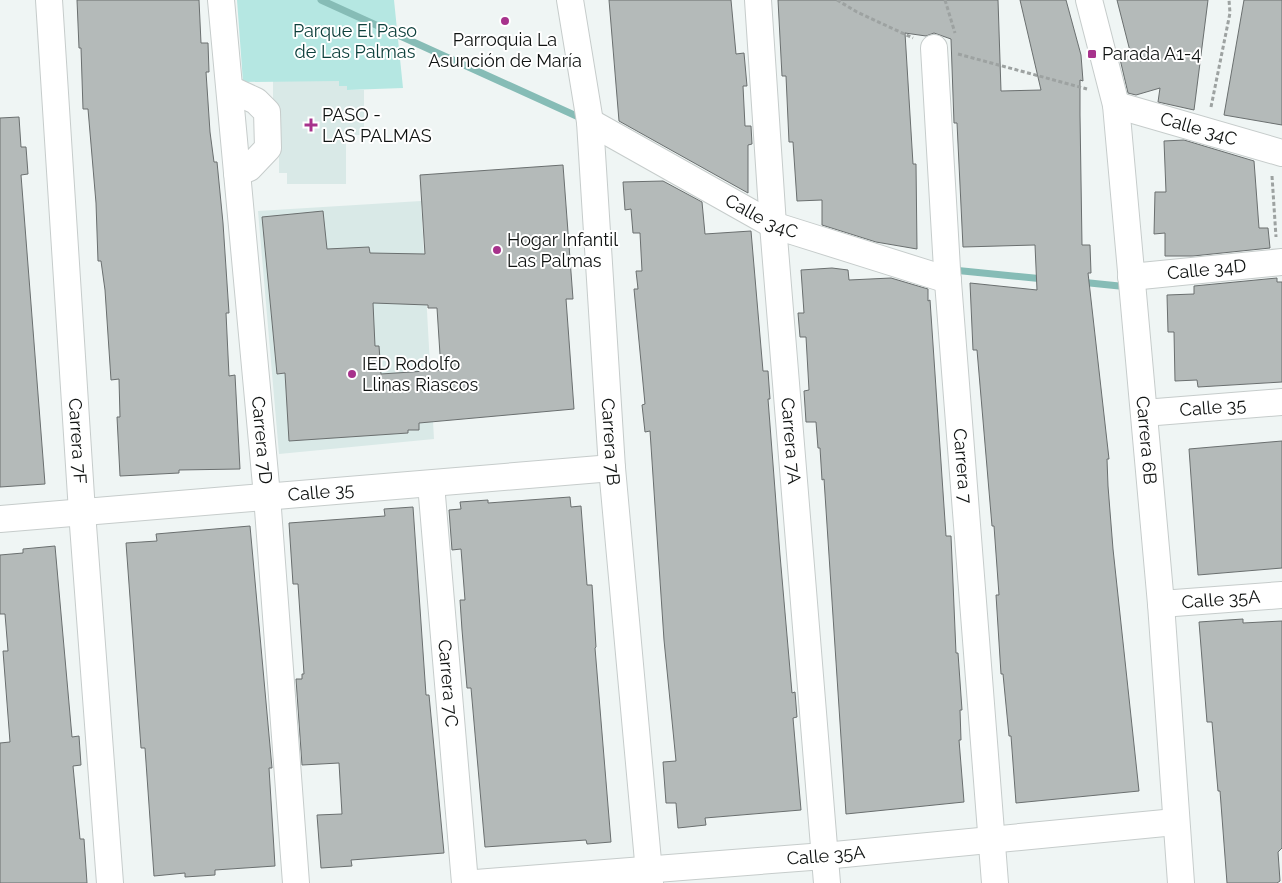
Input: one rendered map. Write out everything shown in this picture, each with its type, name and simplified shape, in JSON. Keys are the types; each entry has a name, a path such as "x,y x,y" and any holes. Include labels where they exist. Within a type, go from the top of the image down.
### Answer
{"street":[{"name":"Carrera 7F","path":"49,0 82,512 110,883"},
{"name":"Carrera 7D","path":"221,0 267,496 296,883"},
{"name":"Carrera 7B","path":"570,0 590,122 612,468 649,876"},
{"name":"Carrera 7A","path":"758,0 773,225 826,883"},
{"name":"Carrera 6B","path":"1089,0 1114,100 1161,604 1175,822 1181,883"},
{"name":"Carrera 7","path":"949,43 948,280 995,883"},
{"path":"230,89 256,101 267,112 268,148 250,168 237,173"},
{"name":"Calle 34C","path":"1114,100 1207,131 1276,151"},
{"name":"Calle 34C","path":"590,122 773,225 948,280"},
{"name":"Calle 34D","path":"1131,277 1280,262"},
{"name":"Calle 35","path":"1144,413 1282,402"},
{"name":"Calle 35","path":"0,519 612,468"},
{"name":"Carrera 7C","path":"431,484 465,883"},
{"name":"Calle 35A","path":"1161,604 1282,595"},
{"name":"Calle 35A","path":"476,883 649,876 824,856 1175,822"}],"path":[{"path":"837,0 857,12 949,43 961,55 1114,100"},
{"path":"945,0 949,43 961,55"},
{"path":"1207,131 1230,12 1229,0"},
{"path":"1276,151 1280,262"}],"shaded area":[{"name":"PASO - LAS PALMAS","path":"273,81 339,81 347,86 347,90 364,90 364,135 346,135 346,184 287,184 287,173 279,173 279,153 273,115"},
{"name":"IED Rodolfo Llinas Riascos","path":"421,201 434,439 279,454 258,211"}],"green space":[{"name":"Parque El Paso de Las Palmas","path":"237,0 394,0 403,88 347,90 347,86 339,86 339,81 243,82"}],"building":[{"path":"77,0 199,0 201,43 208,43 209,72 206,72 210,132 214,162 217,162 223,223 229,313 226,313 229,376 235,375 240,469 179,470 179,473 120,476 117,417 120,417 119,379 111,380 105,290 101,261 98,261 96,203 88,109 83,109"},
{"path":"609,0 731,0 736,54 744,53 747,86 743,86 745,126 751,126 752,144 748,145 748,193 619,121"},
{"path":"778,0 998,0 1001,91 1041,90 1020,0 1066,0 1081,55 1083,81 1080,80 1082,245 1090,245 1091,273 1088,273 1109,459 1107,459 1108,486 1113,549 1139,791 1016,803 1011,736 1009,736 1003,674 1001,674 996,595 999,595 994,526 992,526 977,350 973,350 970,283 1037,290 1035,245 963,247 957,123 954,123 951,39 934,33 926,36 905,33 913,164 916,164 917,249 876,242 822,225 822,200 797,201 793,142 789,142 786,76 782,76"},
{"path":"1117,0 1208,0 1194,110 1158,102 1160,88 1136,95 1128,93 1120,59 1131,55"},
{"path":"1244,0 1282,0 1282,125 1224,115"},
{"path":"19,117 21,147 26,147 28,174 21,175 45,484 0,487 0,118"},
{"path":"1184,140 1254,161 1259,228 1268,228 1270,248 1193,256 1165,256 1165,233 1154,234 1155,192 1166,192 1164,141"},
{"path":"563,165 573,299 566,299 574,409 419,423 419,430 408,430 408,433 289,441 285,373 277,374 262,217 323,211 327,249 369,247 370,253 425,254 420,175","holes":["373,303 428,305 428,308 437,308 441,370 381,374 379,346 375,346"]},
{"path":"663,181 702,202 705,234 751,231 763,371 768,371 770,399 768,399 780,555 792,693 795,692 797,717 793,718 801,810 705,818 706,825 678,828 676,803 666,803 663,762 676,761 664,640 650,431 645,432 642,405 645,404 634,289 638,289 636,271 642,271 640,233 633,233 631,209 625,210 623,182"},
{"path":"832,268 848,270 849,280 891,278 928,289 946,536 951,536 956,653 958,653 962,710 960,710 961,740 959,740 964,802 846,814 824,479 822,480 816,422 806,422 804,391 809,390 806,337 800,337 798,313 804,313 801,270"},
{"path":"1277,278 1277,282 1282,282 1282,382 1198,387 1197,380 1175,381 1174,332 1168,332 1167,295 1194,294 1194,286"},
{"path":"1282,441 1282,568 1198,575 1189,449"},
{"path":"570,497 571,507 581,506 587,585 592,585 595,648 611,842 587,844 586,840 485,847 471,688 467,688 462,630 460,600 465,600 461,549 452,550 449,510 461,509 460,502 488,500 488,503"},
{"path":"413,507 426,695 429,695 444,853 351,860 352,866 321,868 317,815 342,814 339,763 302,765 296,679 302,679 302,674 304,674 298,584 293,584 289,523 385,516 384,509"},
{"path":"250,526 272,768 269,768 275,866 215,870 215,875 185,877 185,873 154,876 145,748 141,748 126,543 157,541 156,534"},
{"path":"55,546 72,737 79,736 81,765 73,766 80,839 84,839 87,883 0,883 0,743 10,742 3,651 8,651 5,614 0,614 0,555 23,553 23,549"},
{"path":"1243,619 1243,623 1282,621 1282,848 1278,852 1280,881 1277,883 1227,883 1220,791 1218,791 1212,722 1207,722 1199,622"}],"waterway":[{"path":"321,0 583,119"},
{"path":"953,270 1044,279"},
{"path":"1080,282 1129,287"}],"place":[{"name":"Parroquia La Asunción de María","path":"505,21"},
{"name":"Parada A1-4","path":"1092,54"},
{"name":"PASO - LAS PALMAS","path":"311,125"},
{"name":"Hogar Infantil Las Palmas","path":"497,250"},
{"name":"IED Rodolfo Llinas Riascos","path":"352,374"}]}
